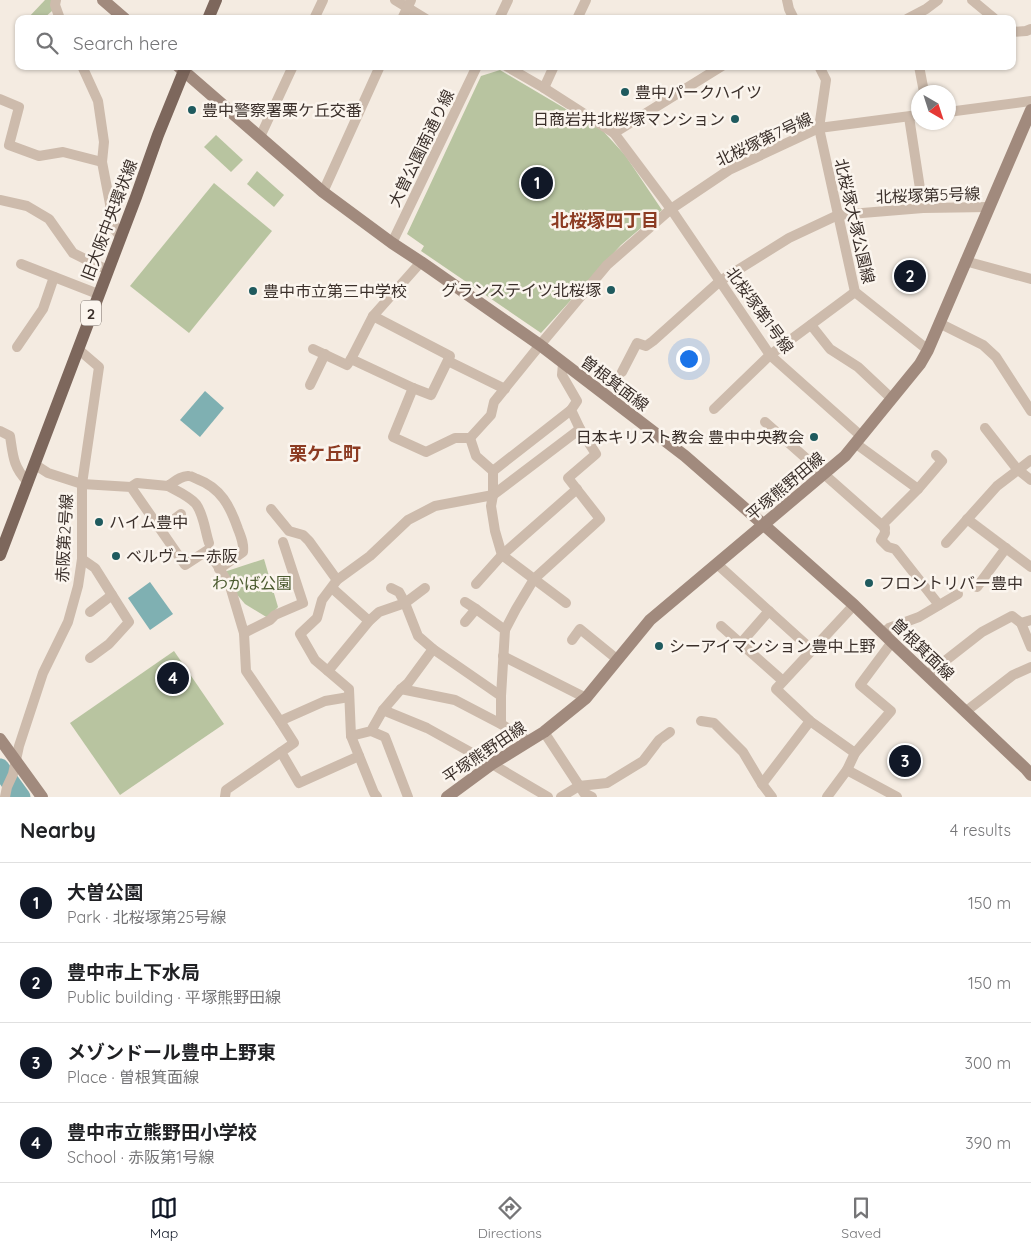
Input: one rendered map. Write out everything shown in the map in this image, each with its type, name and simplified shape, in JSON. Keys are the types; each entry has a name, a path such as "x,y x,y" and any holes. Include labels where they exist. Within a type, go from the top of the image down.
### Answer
{"main road":[{"path":"210,15 216,0"},
{"name":"旧大阪中央環状線","path":"0,555 98,294 104,268 121,237 182,70"}],"street":[{"path":"56,0 55,5 59,15"},
{"path":"316,15 323,0"},
{"path":"395,0 409,4 421,15"},
{"path":"502,15 508,0"},
{"path":"579,15 586,0"},
{"path":"788,0 792,15"},
{"path":"915,15 938,0"},
{"path":"972,0 990,15"},
{"path":"109,2 121,15"},
{"path":"1016,32 1031,29"},
{"path":"84,70 98,100 104,142 102,162 115,230 121,237"},
{"name":"曽根箕面線","path":"185,70 323,192 392,243 540,345 685,456 854,604 1031,775"},
{"path":"260,137 291,70"},
{"path":"323,192 378,70"},
{"name":"大曽公園南通り線","path":"392,243 475,70"},
{"path":"513,70 614,133 716,70"},
{"path":"544,88 552,70"},
{"name":"北桜塚大塚公園線","path":"820,70 826,80 819,128 855,292 928,350"},
{"path":"920,70 923,85"},
{"path":"0,100 19,108 9,145 39,156 63,152 102,162"},
{"path":"956,111 1031,101"},
{"name":"平塚熊野田線","path":"454,795 492,764 544,732 586,698 650,620 845,456 920,364 928,350 1031,110"},
{"name":"北桜塚第7号線","path":"470,438 491,415 494,402 607,265 671,209 729,170 819,128 911,116"},
{"path":"915,130 923,208"},
{"name":"北桜塚第1号線","path":"614,133 671,209 770,355 858,439 918,489"},
{"path":"0,200 27,206 49,219 73,253 104,268"},
{"name":"北桜塚第5号線","path":"838,214 923,208 989,207"},
{"path":"622,372 637,343 646,346 653,341 720,281 789,238 838,214"},
{"path":"965,261 1031,279"},
{"path":"313,349 347,365 373,316 421,262"},
{"path":"21,264 98,294"},
{"path":"17,347 43,309 54,277"},
{"path":"714,409 770,355 855,292"},
{"path":"351,359 431,395 450,356 373,316"},
{"path":"939,323 983,345 996,357 1031,411"},
{"path":"810,325 830,349 858,367 891,398"},
{"name":"赤阪第2号線","path":"6,792 43,673 68,622 78,586 82,559 82,484 99,366 78,349"},
{"path":"310,385 325,354"},
{"path":"448,361 505,389"},
{"path":"493,471 572,410 576,401 562,375 563,364"},
{"path":"413,388 393,437 426,452 455,438 470,438 476,456 493,471 491,506 502,556 566,603"},
{"path":"501,724 505,630 534,579 600,519 568,478 596,454 580,429 572,410"},
{"path":"765,422 885,528"},
{"path":"985,428 1018,470 1031,480"},
{"path":"374,796 351,736 349,689 314,660 300,634 317,618 322,600 335,584 370,556 408,520 435,506 493,495 580,429"},
{"path":"0,431 10,436 15,473 27,481"},
{"path":"936,455 942,461 918,489 884,523 885,533 881,540 888,547 895,550 940,605"},
{"path":"946,543 997,486 1031,460"},
{"path":"34,464 48,473 82,484 131,487 137,483 168,486 188,497 196,504 203,518 209,543"},
{"path":"168,486 179,479 189,476 202,481 216,490 232,511 244,544 244,552 219,569"},
{"path":"131,487 185,565 208,550 230,586 244,633 246,671 294,743 226,790 225,797"},
{"path":"476,584 502,556 577,489"},
{"path":"271,509 309,541 335,584 369,621"},
{"path":"161,530 181,514"},
{"path":"967,519 1031,567"},
{"path":"244,633 270,620 275,615 303,603 283,542"},
{"path":"977,587 1006,548"},
{"path":"82,559 96,568 129,622 109,644 90,658"},
{"path":"717,564 812,650"},
{"path":"391,588 399,592 418,636 433,649 501,696"},
{"path":"328,671 369,621 379,612 405,603 425,588"},
{"path":"883,633 889,628 919,617 958,594"},
{"path":"90,612 112,595"},
{"path":"465,602 505,630"},
{"path":"854,604 776,689 810,721 855,753"},
{"path":"465,622 476,609"},
{"path":"741,643 769,611"},
{"path":"927,675 982,632 1012,616 1021,623 1031,647"},
{"path":"1021,623 1031,620"},
{"path":"721,626 783,681"},
{"path":"572,640 580,630 618,660"},
{"path":"827,797 847,770 855,753 890,711 860,685 892,642"},
{"path":"371,731 383,710 408,683 433,649"},
{"path":"503,656 586,698"},
{"path":"965,712 1013,675 1031,667"},
{"path":"401,689 455,700 501,724 528,741"},
{"path":"280,720 325,701 349,697"},
{"path":"383,710 427,728 548,797"},
{"path":"701,721 714,723 732,740 743,752 772,797"},
{"path":"762,784 810,721"},
{"path":"351,736 371,731 385,737 408,797"},
{"path":"544,732 584,793 592,797"},
{"path":"561,797 579,786 606,783 643,762 659,740 670,732"},
{"path":"0,739 42,797"},
{"path":"282,752 299,783 359,756"},
{"path":"847,770 897,797"}],"green space":[{"path":"45,0 52,0 52,11 48,15 31,15"},
{"path":"500,70 603,131 625,155 662,210 621,245 541,333 421,251 424,246 407,234 481,76"},
{"path":"216,135 243,160 231,172 204,147"},
{"path":"257,171 284,195 274,207 247,184"},
{"path":"214,183 272,231 189,333 130,286"},
{"name":"わかば公園","path":"264,559 278,607 268,618 245,604 234,591 224,573"},
{"path":"174,651 224,724 120,795 70,723"}],"water":[{"path":"205,391 224,408 200,437 180,420"},
{"path":"150,582 173,614 150,630 128,598"}],"waterway":[{"path":"0,768 21,797"}],"place":[{"name":"豊中パークハイツ","path":"625,92"},
{"name":"豊中警察署栗ケ丘交番","path":"192,110"},
{"name":"日商岩井北桜塚マンション","path":"735,119"},
{"name":"大曽公園","path":"537,183"},
{"name":"豊中市上下水局","path":"910,276"},
{"name":"グランステイツ北桜塚","path":"611,290"},
{"name":"豊中市立第三中学校","path":"253,291"},
{"name":"日本キリスト教会 豊中中央教会","path":"814,437"},
{"name":"ハイム豊中","path":"99,522"},
{"name":"ベルヴュー赤阪","path":"116,556"},
{"name":"フロントリバー豊中","path":"869,583"},
{"name":"シーアイマンション豊中上野","path":"659,646"},
{"name":"豊中市立熊野田小学校","path":"173,678"},
{"name":"メゾンドール豊中上野東","path":"905,761"}],"district":[{"name":"北桜塚四丁目","path":"605,220"},
{"name":"栗ケ丘町","path":"325,453"}]}
